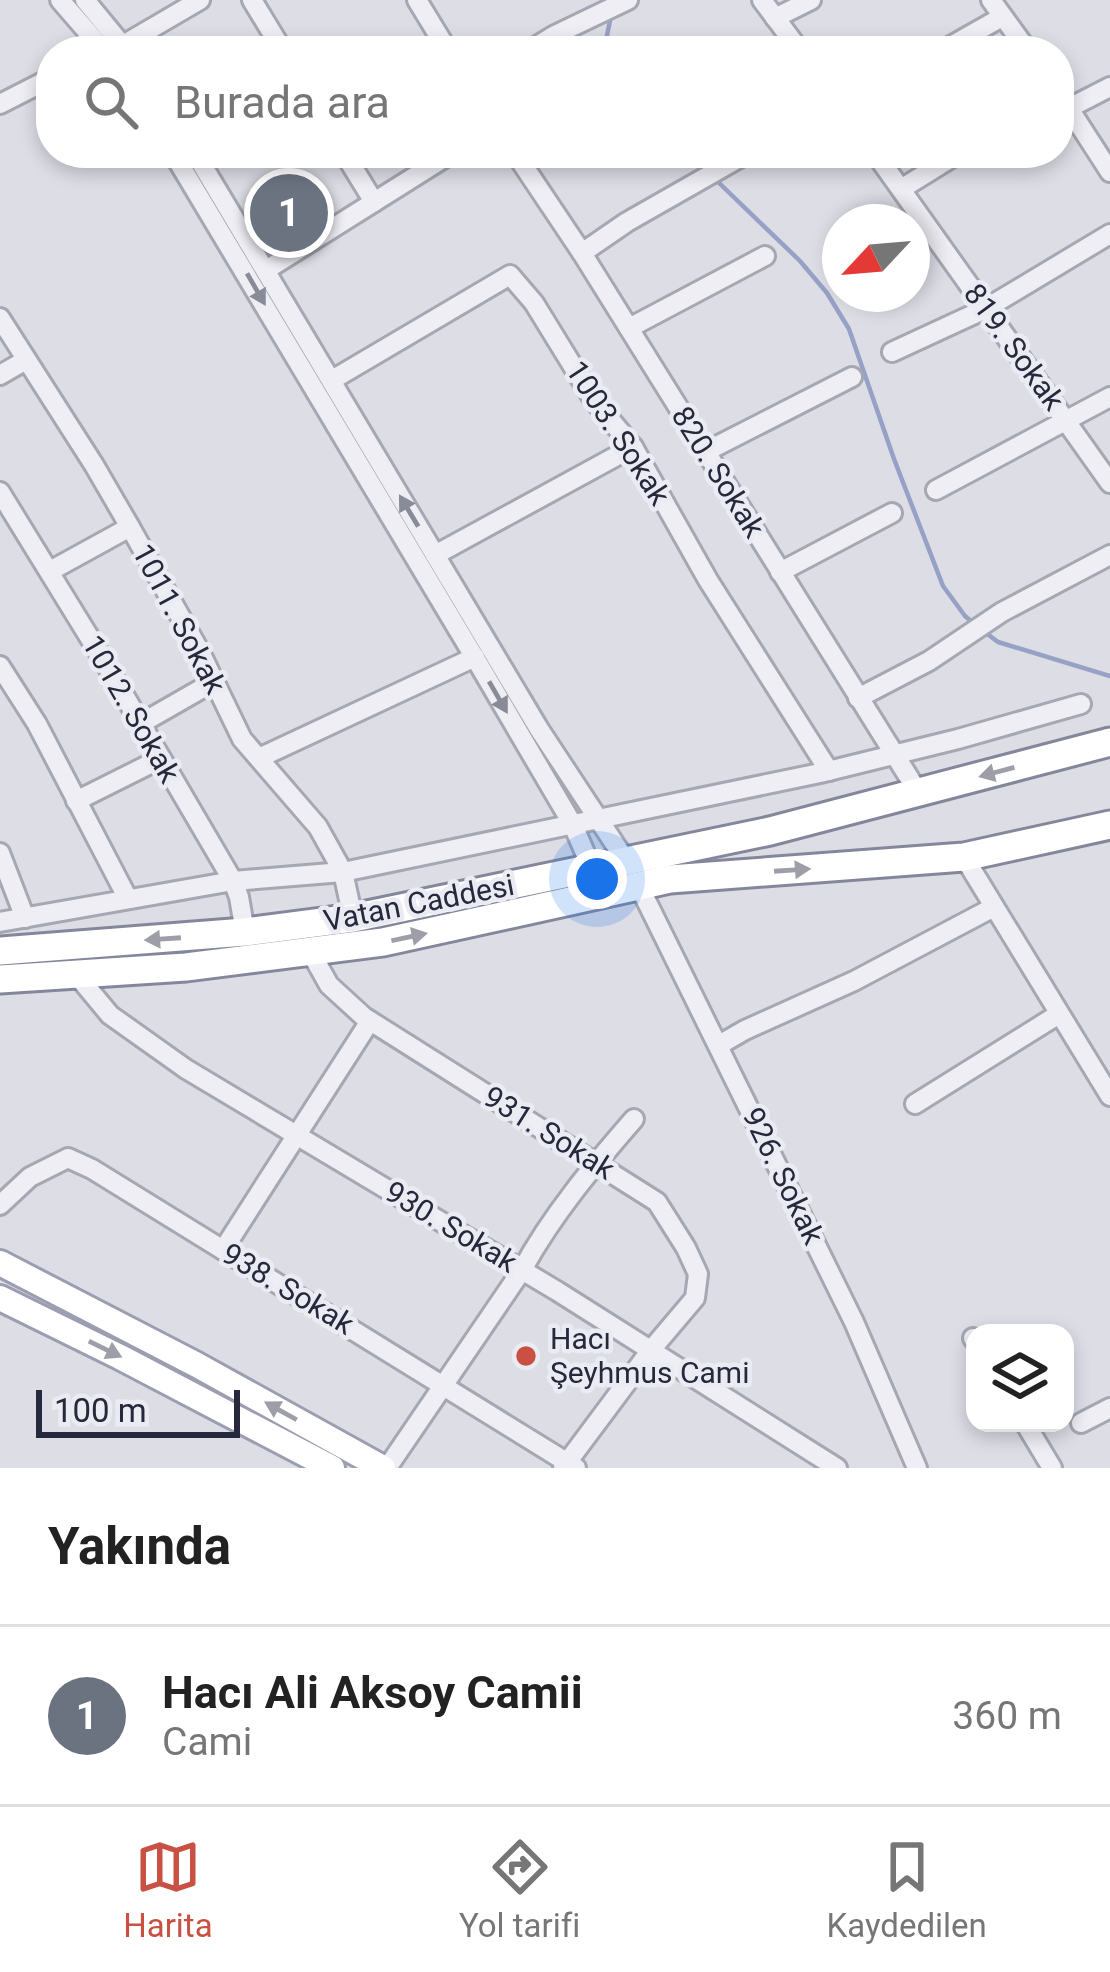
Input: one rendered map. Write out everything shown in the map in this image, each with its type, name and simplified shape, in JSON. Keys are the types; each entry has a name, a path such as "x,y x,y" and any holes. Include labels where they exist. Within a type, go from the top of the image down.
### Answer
{"highway":[{"name":"Vatan Caddesi","path":"0,951 244,932 353,918 770,831 1110,742"},
{"name":"Vatan Caddesi","path":"0,979 186,967 383,942 670,879 964,857 1110,825"}],"main road":[{"path":"0,1263 385,1468"},
{"path":"0,1298 332,1468"}],"street":[{"path":"60,0 97,36"},
{"path":"85,0 104,36"},
{"path":"137,36 200,0"},
{"path":"252,0 274,36"},
{"path":"417,0 439,36"},
{"path":"552,36 628,0"},
{"path":"762,0 789,36"},
{"path":"775,18 811,0"},
{"path":"991,0 1017,36"},
{"path":"968,36 1002,17"},
{"path":"0,104 36,86"},
{"path":"1074,97 1110,88"},
{"path":"1074,116 1110,172"},
{"path":"182,168 475,657 573,825 592,869"},
{"path":"204,168 539,729 626,860"},
{"path":"353,168 374,202"},
{"path":"266,270 428,168"},
{"name":"820. Sokak","path":"525,168 918,792"},
{"path":"582,253 720,168"},
{"name":"819. Sokak","path":"885,168 1110,483"},
{"path":"901,189 935,168"},
{"path":"892,352 985,309 1110,234"},
{"path":"629,328 764,256"},
{"name":"1003. Sokak","path":"332,380 510,275 535,303 593,399 633,447 708,580 830,771"},
{"name":"1011. Sokak","path":"0,318 130,527 242,739 318,827 343,872 353,918"},
{"path":"0,374 26,360"},
{"path":"705,452 852,377"},
{"path":"936,490 1110,398"},
{"path":"435,555 633,447"},
{"name":"1012. Sokak","path":"0,492 233,881 244,932"},
{"path":"780,572 892,513"},
{"path":"50,571 130,527"},
{"path":"858,698 1110,555"},
{"path":"259,758 475,657"},
{"path":"0,666 37,724 128,899"},
{"path":"140,724 214,681"},
{"path":"0,922 233,881 343,872 830,771 1081,704"},
{"path":"76,801 160,759"},
{"path":"0,853 25,918"},
{"path":"964,857 1110,1096"},
{"name":"926. Sokak","path":"640,888 854,1322 917,1468"},
{"path":"719,1045 994,907"},
{"name":"931. Sokak","path":"310,951 329,985 370,1021 657,1202 686,1247 698,1274 695,1298 651,1350 569,1466"},
{"name":"930. Sokak","path":"76,974 110,1015 186,1069 522,1270 837,1468"},
{"path":"915,1104 1059,1014"},
{"path":"223,1250 370,1021"},
{"path":"385,1468 537,1242 634,1119"},
{"name":"938. Sokak","path":"0,1205 30,1178 68,1158 92,1169 569,1466"},
{"path":"1081,1423 1110,1408"},
{"path":"1030,1432 1052,1468"}],"waterway":[{"path":"607,36 611,16"},
{"path":"704,168 707,171"},
{"path":"715,179 800,261 849,329 943,586 972,622"},
{"path":"986,633 998,642 1110,676"}],"place":[{"name":"Hacı Ali Aksoy Camii","path":"289,213"},
{"name":"Hacı Şeyhmus Cami","path":"526,1356"}]}
